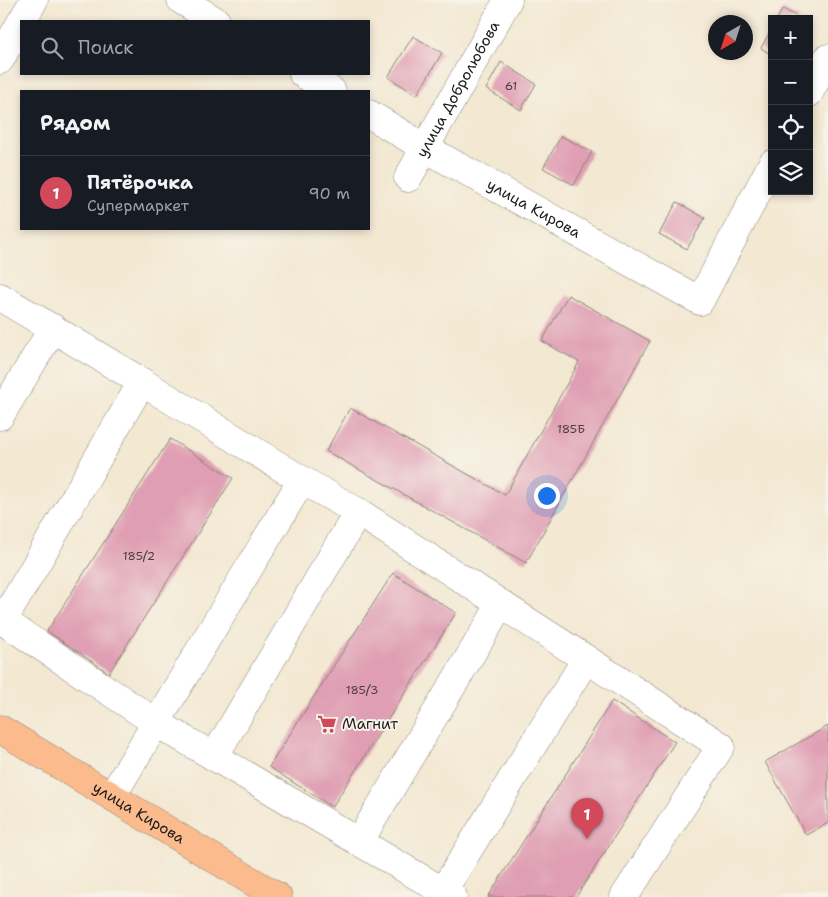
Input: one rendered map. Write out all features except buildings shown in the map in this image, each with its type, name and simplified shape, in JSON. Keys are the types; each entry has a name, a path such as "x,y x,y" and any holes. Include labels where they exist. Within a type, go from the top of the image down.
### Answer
{"main road":[{"name":"улица Кирова","path":"0,729 278,897"}],"street":[{"path":"23,20 34,0"},
{"path":"181,0 214,20"},
{"name":"улица Добролюбова","path":"408,178 508,0"},
{"path":"0,60 20,25"},
{"path":"813,86 828,58"},
{"path":"305,75 330,90"},
{"name":"улица Кирова","path":"370,115 425,148 700,301 768,172"},
{"path":"0,297 392,533 721,746 624,897"},
{"path":"0,416 53,328"},
{"path":"142,382 1,620 154,722 448,894 586,659"},
{"path":"112,796 154,722 302,480"},
{"path":"214,757 358,512"},
{"path":"359,842 501,604"}],"place":[{"name":"Магнит","path":"327,724"},
{"name":"Пятёрочка","path":"587,839"}]}
